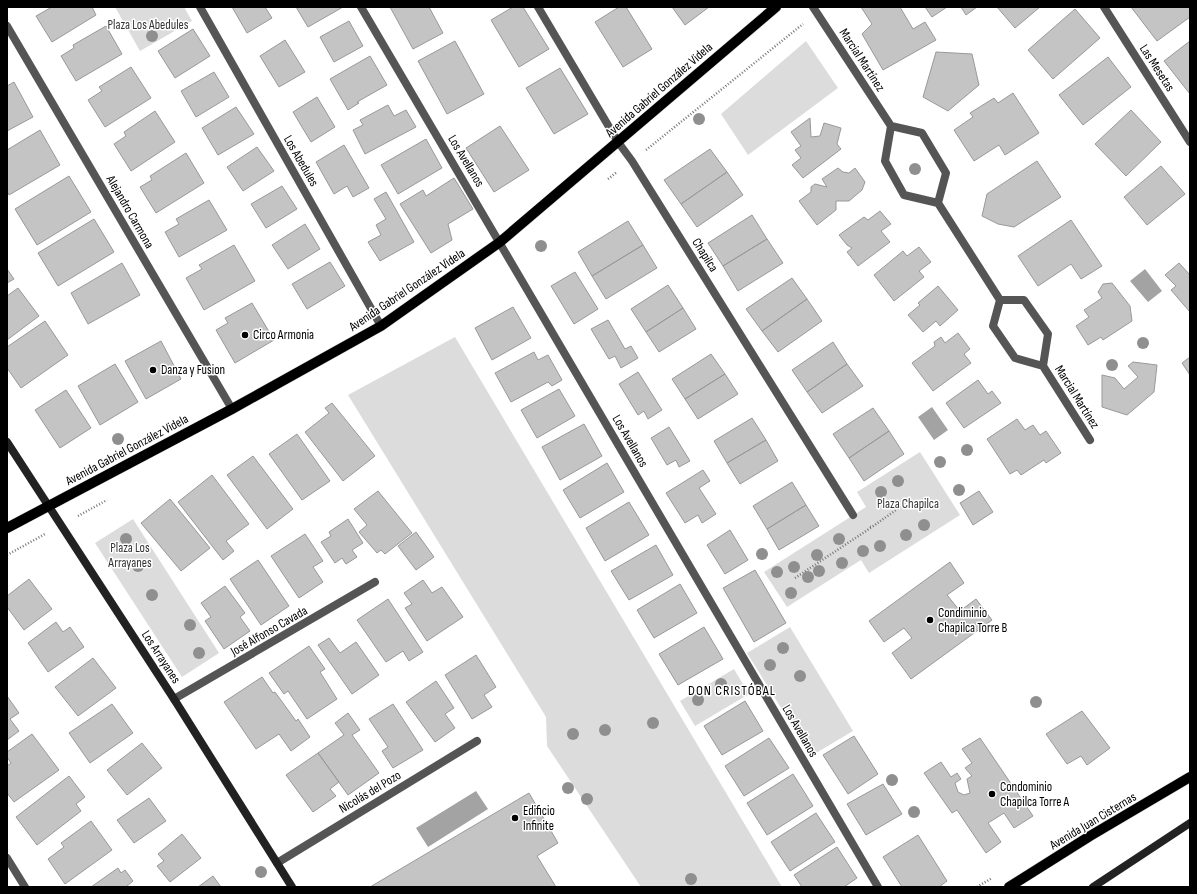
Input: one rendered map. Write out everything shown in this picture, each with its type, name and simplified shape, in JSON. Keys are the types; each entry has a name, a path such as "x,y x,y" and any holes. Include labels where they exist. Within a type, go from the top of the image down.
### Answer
{"main road":[{"name":"Avenida Gabriel González Videla","path":"7,528 232,409 381,326 500,242 776,7"},
{"name":"Avenida Juan Cisternas","path":"1009,887 1090,836 1190,777"}],"street":[{"name":"Los Abedules","path":"200,7 381,326"},
{"name":"Los Avellanos","path":"361,7 878,887"},
{"name":"Chapilca","path":"538,7 618,142 632,161 853,515"},
{"name":"Marcial Martínez","path":"813,7 891,126"},
{"name":"Las Mesetas","path":"1104,7 1190,142"},
{"name":"Alejandro Carmona","path":"7,26 232,409"},
{"path":"938,204 946,173 922,133 891,126 885,161 904,194 938,204 1000,300"},
{"name":"Marcial Martínez","path":"1043,366 1015,358 993,326 1000,300 1024,300 1048,334 1043,366 1090,440"},
{"name":"Los Arrayanes","path":"7,442 174,699 292,887"},
{"name":"José Alfonso Cavada","path":"174,699 375,582"},
{"name":"Nicolás del Pozo","path":"277,863 477,741"},
{"path":"1093,887 1190,823"},
{"path":"7,858 25,887"}],"path":[{"path":"795,578 910,500"},
{"path":"853,515 872,527"}],"green space":[{"name":"Plaza Los Abedules","path":"115,7 184,7 192,21 140,51"},
{"path":"806,41 838,88 748,155 721,114"},
{"path":"455,337 782,887 641,887 547,746 546,717 348,395"},
{"name":"Plaza Chapilca","path":"920,452 960,515 869,573 861,560 787,607 764,572 866,507 857,492"},
{"name":"Plaza Los Arrayanes","path":"133,519 219,653 182,677 95,543"},
{"path":"790,627 853,731 811,756 747,653"},
{"path":"734,669 749,694 695,726 680,701"}],"shaded area":[{"path":"1145,269 1162,291 1148,302 1130,281"},
{"path":"932,407 948,430 934,440 918,417"},
{"path":"476,791 488,809 428,847 416,828"}],"building":[{"path":"52,7 92,7 96,15 52,42 36,16"},
{"path":"232,7 265,7 272,18 247,33"},
{"path":"296,7 343,7 308,27"},
{"path":"390,7 429,7 443,33 413,49"},
{"path":"513,7 523,7 549,49 519,67 491,20"},
{"path":"619,7 626,7 652,49 623,67 595,22"},
{"path":"672,7 709,7 685,25"},
{"path":"861,7 900,7 913,29 925,22 936,40 883,70 862,34 872,24"},
{"path":"925,7 947,7 932,17"},
{"path":"961,7 977,7 966,15"},
{"path":"997,7 1040,7 1015,28"},
{"path":"1131,7 1190,7 1190,17 1157,41"},
{"path":"1075,9 1100,38 1053,79 1028,50"},
{"path":"349,21 363,46 334,62 320,37"},
{"path":"106,26 122,54 76,81 61,56 74,48 73,45"},
{"path":"193,29 210,56 175,78 158,51"},
{"path":"285,40 305,72 279,87 260,56"},
{"path":"455,41 484,94 447,114 418,61"},
{"path":"1190,41 1190,94 1164,61"},
{"path":"936,52 972,54 979,85 948,111 923,97"},
{"path":"370,56 387,85 357,102 359,103 348,110 330,79"},
{"path":"1108,57 1131,87 1083,125 1059,95"},
{"path":"131,67 151,98 105,127 88,100 102,91 99,87"},
{"path":"560,68 588,114 554,134 526,88"},
{"path":"214,72 229,97 196,117 181,91"},
{"path":"14,82 33,117 7,131 7,86"},
{"path":"1013,93 1039,133 1005,155 999,145 974,161 954,130 973,117 970,113 994,98 998,103"},
{"path":"317,97 335,127 311,142 293,112"},
{"path":"388,105 394,116 406,110 416,127 365,154 353,130 363,125 360,120"},
{"path":"236,107 254,134 218,155 202,128"},
{"path":"1131,110 1161,142 1126,176 1095,144"},
{"path":"155,111 175,142 131,171 114,144 126,136 124,132"},
{"path":"810,118 811,137 820,136 824,123 841,128 837,144 841,149 803,178 792,165 801,158 795,150 801,146 791,132"},
{"path":"500,126 529,170 494,192 466,148"},
{"path":"40,130 60,165 9,195 7,191 7,150"},
{"path":"426,139 442,168 398,194 381,165"},
{"path":"344,145 369,188 353,197 347,186 334,194 316,162"},
{"path":"257,147 274,171 243,191 227,167"},
{"path":"710,149 727,172 681,204 664,180"},
{"path":"186,153 204,183 156,213 140,187 152,180 150,176"},
{"path":"1037,161 1061,197 1014,227 998,224 982,216 987,194"},
{"path":"1161,166 1185,194 1147,225 1124,197"},
{"path":"838,168 843,172 849,173 855,168 865,182 862,190 849,201 836,201 836,210 817,225 799,201 811,192 811,187 815,184 827,187 822,179"},
{"path":"727,172 743,195 697,227 681,204"},
{"path":"69,176 91,212 37,245 15,209"},
{"path":"454,178 473,209 448,224 452,240 431,253 400,204 423,190 426,196"},
{"path":"282,186 297,209 266,228 251,204"},
{"path":"386,192 414,242 380,261 368,242 381,235 376,225 386,219 374,199"},
{"path":"209,200 227,230 179,257 165,232 179,224 176,219"},
{"path":"880,211 891,224 881,231 890,242 858,266 847,252 852,248 847,245 839,235 864,217 868,220"},
{"path":"752,215 767,239 723,266 708,243"},
{"path":"94,219 114,252 58,286 38,253"},
{"path":"1071,220 1102,266 1081,279 1071,264 1038,286 1018,256"},
{"path":"628,221 643,245 592,276 578,252"},
{"path":"305,224 320,249 288,269 272,245"},
{"path":"767,239 783,263 738,291 723,266"},
{"path":"234,245 255,281 204,310 186,278 202,269 199,265"},
{"path":"643,245 657,268 606,299 592,276"},
{"path":"919,247 931,262 919,271 924,277 894,301 874,275 903,251 907,256"},
{"path":"330,262 345,286 307,309 292,284"},
{"path":"122,263 140,295 88,324 71,293"},
{"path":"1179,263 1190,275 1190,312 1171,290 1176,286 1165,275"},
{"path":"7,269 14,279 7,283"},
{"path":"575,272 598,309 574,324 551,286"},
{"path":"792,278 807,299 762,331 746,309"},
{"path":"1112,283 1130,306 1132,321 1103,340 1101,337 1088,345 1076,326 1089,317 1084,310 1102,298 1098,292 1103,284"},
{"path":"668,285 683,308 646,332 631,309"},
{"path":"938,286 958,310 940,326 936,321 923,332 908,315 920,305 918,303"},
{"path":"18,288 39,316 7,340 7,296"},
{"path":"807,299 822,321 778,352 762,331"},
{"name":"Circo Armonia","path":"252,303 274,340 235,363 216,330 228,323 225,318"},
{"path":"513,307 531,338 492,360 475,328"},
{"path":"683,308 696,329 659,352 646,332"},
{"path":"608,320 625,349 631,346 638,358 621,368 615,356 609,359 591,329"},
{"path":"45,321 68,355 21,388 7,368 7,347"},
{"path":"958,333 970,349 964,354 971,363 933,391 912,363 935,346 934,342 941,337 945,343"},
{"name":"Danza y Fusion","path":"161,341 181,379 146,399 125,361"},
{"path":"833,342 847,364 807,392 792,370"},
{"path":"534,352 538,360 548,355 562,380 552,386 548,382 511,402 495,373"},
{"path":"711,354 725,374 685,399 672,379"},
{"path":"1190,357 1190,375 1182,363"},
{"path":"1133,362 1157,365 1154,392 1127,415 1102,407 1102,375 1115,378 1124,389 1138,377 1128,366"},
{"path":"115,364 138,402 100,425 78,386"},
{"path":"847,364 863,386 822,413 807,392"},
{"path":"638,372 662,410 648,419 644,411 638,415 619,384"},
{"path":"725,374 738,394 698,419 685,399"},
{"path":"978,380 988,394 992,391 1001,403 964,428 946,403"},
{"path":"559,389 575,416 537,438 521,410"},
{"path":"66,390 91,428 60,448 35,410"},
{"path":"332,403 375,456 343,481 305,432 329,413 325,408"},
{"path":"873,408 889,431 849,458 833,434"},
{"path":"752,418 766,440 727,463 714,441"},
{"path":"1017,419 1025,430 1033,425 1040,435 1046,431 1061,453 1046,463 1044,460 1021,475 1017,470 1010,474 987,439"},
{"path":"584,424 602,456 560,480 542,447"},
{"path":"669,427 690,461 679,467 676,460 667,465 651,438"},
{"path":"889,431 904,454 864,481 849,458"},
{"path":"297,434 330,481 302,500 269,454"},
{"path":"766,440 778,461 740,484 727,463"},
{"path":"253,456 293,509 267,529 227,475"},
{"path":"607,463 624,492 580,518 563,490"},
{"path":"703,470 710,481 699,488 716,514 702,523 698,515 685,523 666,493"},
{"path":"212,475 249,524 226,541 234,551 223,560 178,502"},
{"path":"792,482 806,505 767,529 753,506"},
{"path":"378,491 412,533 385,554 381,550 377,553 359,532 367,525 354,509"},
{"path":"979,491 993,512 973,525 960,503"},
{"path":"170,499 210,548 181,571 141,523"},
{"path":"629,502 649,535 605,561 586,528"},
{"path":"806,505 819,526 779,550 767,529"},
{"path":"348,519 363,543 352,550 357,557 346,564 342,558 335,563 321,542 331,536 329,532"},
{"path":"730,530 748,560 725,574 707,545"},
{"path":"416,532 434,557 416,570 398,546"},
{"path":"305,534 323,561 313,567 323,582 299,598 271,556"},
{"path":"656,545 673,575 629,600 611,571"},
{"path":"258,560 289,606 261,625 230,579"},
{"name":"Condiminio Chapilca Torre B","path":"950,562 964,583 947,595 960,611 976,599 992,620 911,679 892,653 912,638 904,628 884,642 869,621"},
{"path":"755,570 786,623 754,642 723,588"},
{"path":"29,579 52,609 24,630 7,607 7,596"},
{"path":"423,580 432,593 442,587 463,617 427,641 405,608 412,604 404,593"},
{"path":"680,584 697,613 654,638 637,610"},
{"path":"225,586 245,613 240,617 250,631 224,649 205,621 211,617 201,603"},
{"path":"388,599 423,652 409,661 403,651 386,662 357,620"},
{"path":"56,622 63,632 70,627 84,647 48,672 28,643"},
{"path":"704,627 723,659 678,685 659,654"},
{"path":"329,638 340,653 356,642 379,675 352,694 318,645"},
{"path":"309,646 325,669 320,672 337,699 307,719 288,691 284,694 269,673"},
{"path":"476,655 496,687 484,695 492,707 472,719 445,675"},
{"path":"93,658 116,688 78,716 55,687"},
{"path":"262,677 296,721 298,719 310,737 291,751 279,734 256,749 224,702"},
{"path":"436,681 454,708 445,714 455,728 435,742 406,702"},
{"path":"7,696 19,713 10,719 19,731 7,740"},
{"path":"745,701 763,731 722,755 704,726"},
{"path":"112,704 133,733 90,763 69,733"},
{"path":"393,704 423,750 393,768 382,751 388,747 369,719"},
{"path":"1082,711 1110,748 1087,765 1081,756 1067,764 1046,734"},
{"path":"348,713 360,730 352,735 379,773 348,795 318,753 344,735 335,723"},
{"path":"32,734 59,770 14,802 7,793 7,766 11,763 7,757 7,752"},
{"path":"854,736 878,774 848,794 823,755"},
{"path":"769,738 789,768 744,796 725,766"},
{"name":"Condominio Chapilca Torre A","path":"980,738 1033,816 1014,828 1004,813 988,823 1001,842 986,853 957,810 952,813 924,773 941,762 951,777 957,773 961,779 955,783 958,792 964,795 970,793 967,779 972,776 965,768 972,763 962,749"},
{"path":"142,743 162,768 127,795 107,770"},
{"path":"318,753 339,782 330,789 336,796 313,812 286,775"},
{"path":"793,774 813,806 767,835 747,803"},
{"path":"69,776 85,797 76,804 81,811 37,845 16,817"},
{"path":"883,784 902,814 866,835 847,804"},
{"name":"Edificio Infinite","path":"529,793 558,843 537,856 556,887 370,887"},
{"path":"149,798 166,821 134,843 117,820"},
{"path":"816,813 835,842 790,871 771,842"},
{"path":"91,821 112,850 65,884 48,859 64,847 61,843"},
{"path":"182,834 201,858 170,882 157,866 164,861 158,854"},
{"path":"918,835 947,881 939,887 902,887 883,857"},
{"path":"837,847 857,878 844,887 802,887 794,875"},
{"path":"118,868 121,873 125,870 133,881 127,887 91,887"},
{"path":"213,876 221,887 198,887"}],"place":[{"name":"Circo Armonia","path":"245,335"},
{"name":"Danza y Fusion","path":"153,370"},
{"name":"Condiminio Chapilca Torre B","path":"930,620"},
{"name":"Condominio Chapilca Torre A","path":"992,794"},
{"name":"Edificio Infinite","path":"515,818"}],"district":[{"name":"DON CRISTÓBAL","path":"732,690"}]}
